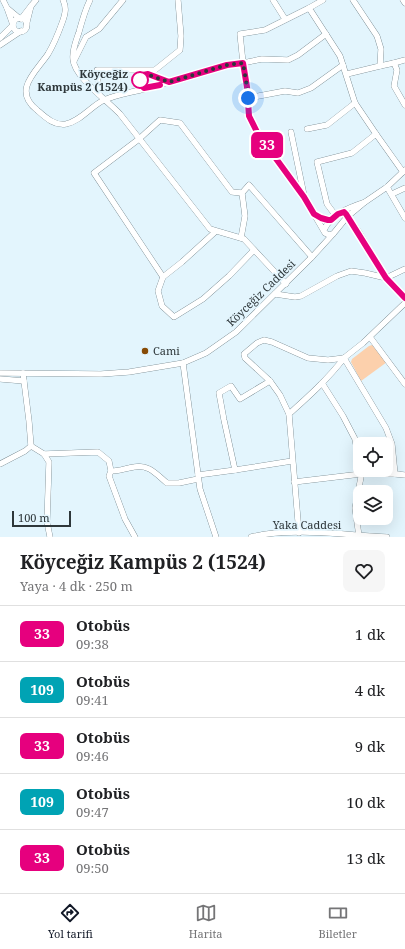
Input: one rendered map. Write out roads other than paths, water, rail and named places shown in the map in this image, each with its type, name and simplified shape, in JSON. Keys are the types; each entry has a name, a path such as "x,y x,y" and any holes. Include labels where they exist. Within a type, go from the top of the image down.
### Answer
{"street":[{"path":"3,0 13,25 16,30 21,32"},
{"path":"0,38 13,25 14,21 20,19 36,0"},
{"path":"63,0 65,14 55,41 30,78 27,84 26,95 32,106 50,121 60,124 74,121 106,100 227,65 262,59 288,60 298,55 326,34"},
{"path":"90,0 74,49 73,62 85,82 120,114 210,229 215,232 244,239 286,284"},
{"path":"73,62 86,37 99,29 123,0"},
{"path":"99,94 97,70 146,72 155,70 180,50 181,36 178,0"},
{"path":"273,0 285,19"},
{"path":"323,0 265,30 240,34 249,116 258,134 304,197 324,231 328,235 333,234"},
{"path":"353,0 377,36 381,49 380,66"},
{"path":"0,44 24,30 31,6"},
{"path":"7,8 24,21 26,26"},
{"path":"309,8 340,56 355,103 404,171 387,187 365,202 348,217"},
{"path":"347,74 405,60"},
{"path":"394,63 397,70 394,86 405,105"},
{"path":"248,98 285,92 298,92 312,88 344,65"},
{"path":"146,72 140,80 141,86 147,88"},
{"path":"146,72 169,82"},
{"path":"307,129 326,125 355,103"},
{"path":"163,277 94,173 139,139 160,120 180,123 232,192 242,193"},
{"path":"291,132 304,197"},
{"path":"336,216 326,201 317,162 352,153 376,134"},
{"path":"242,193 249,186 312,257"},
{"path":"387,187 405,218"},
{"path":"392,194 405,188"},
{"path":"241,238 245,216 242,193"},
{"path":"324,231 336,216 365,202"},
{"path":"314,214 323,220 345,212 356,227 386,278 405,298"},
{"name":"Köyceğiz Caddesi","path":"0,373 101,374 129,372 183,363 206,353 236,332 286,284 348,217"},
{"path":"343,224 349,224 356,227"},
{"name":"Köyceğiz Caddesi","path":"320,248 324,231"},
{"path":"215,232 163,277 158,291 162,306 174,317 203,299 229,276 254,250"},
{"path":"275,294 294,297 301,296 337,276 351,271 366,272 386,278 405,269"},
{"path":"289,414 336,369 344,358 370,337 405,303"},
{"path":"370,337 405,384"},
{"path":"299,532 289,414 280,395 270,381 245,358 244,354 257,343 264,340 308,358 328,360 344,358"},
{"path":"344,358 386,428 392,444 395,474 405,475"},
{"path":"183,363 200,489 216,537"},
{"path":"22,373 31,446"},
{"path":"0,379 3,378 24,381"},
{"path":"235,470 219,393 231,386 240,399 270,381"},
{"path":"322,383 343,416 354,437"},
{"path":"31,446 44,454 49,462 48,522 50,537"},
{"path":"0,464 25,451 31,446"},
{"path":"44,454 98,452 109,461 111,471 109,476 125,518 135,537"},
{"path":"111,471 144,466 167,483 179,483 198,477 292,461"},
{"path":"294,482 353,472"},
{"path":"359,477 355,508 359,536"},
{"name":"Yaka Caddesi","path":"251,537 299,532 387,537"}],"place":[{"name":"Köyceğiz Kampüs 2 (1524)","path":"140,80"},
{"name":"Cami","path":"145,351"}]}
